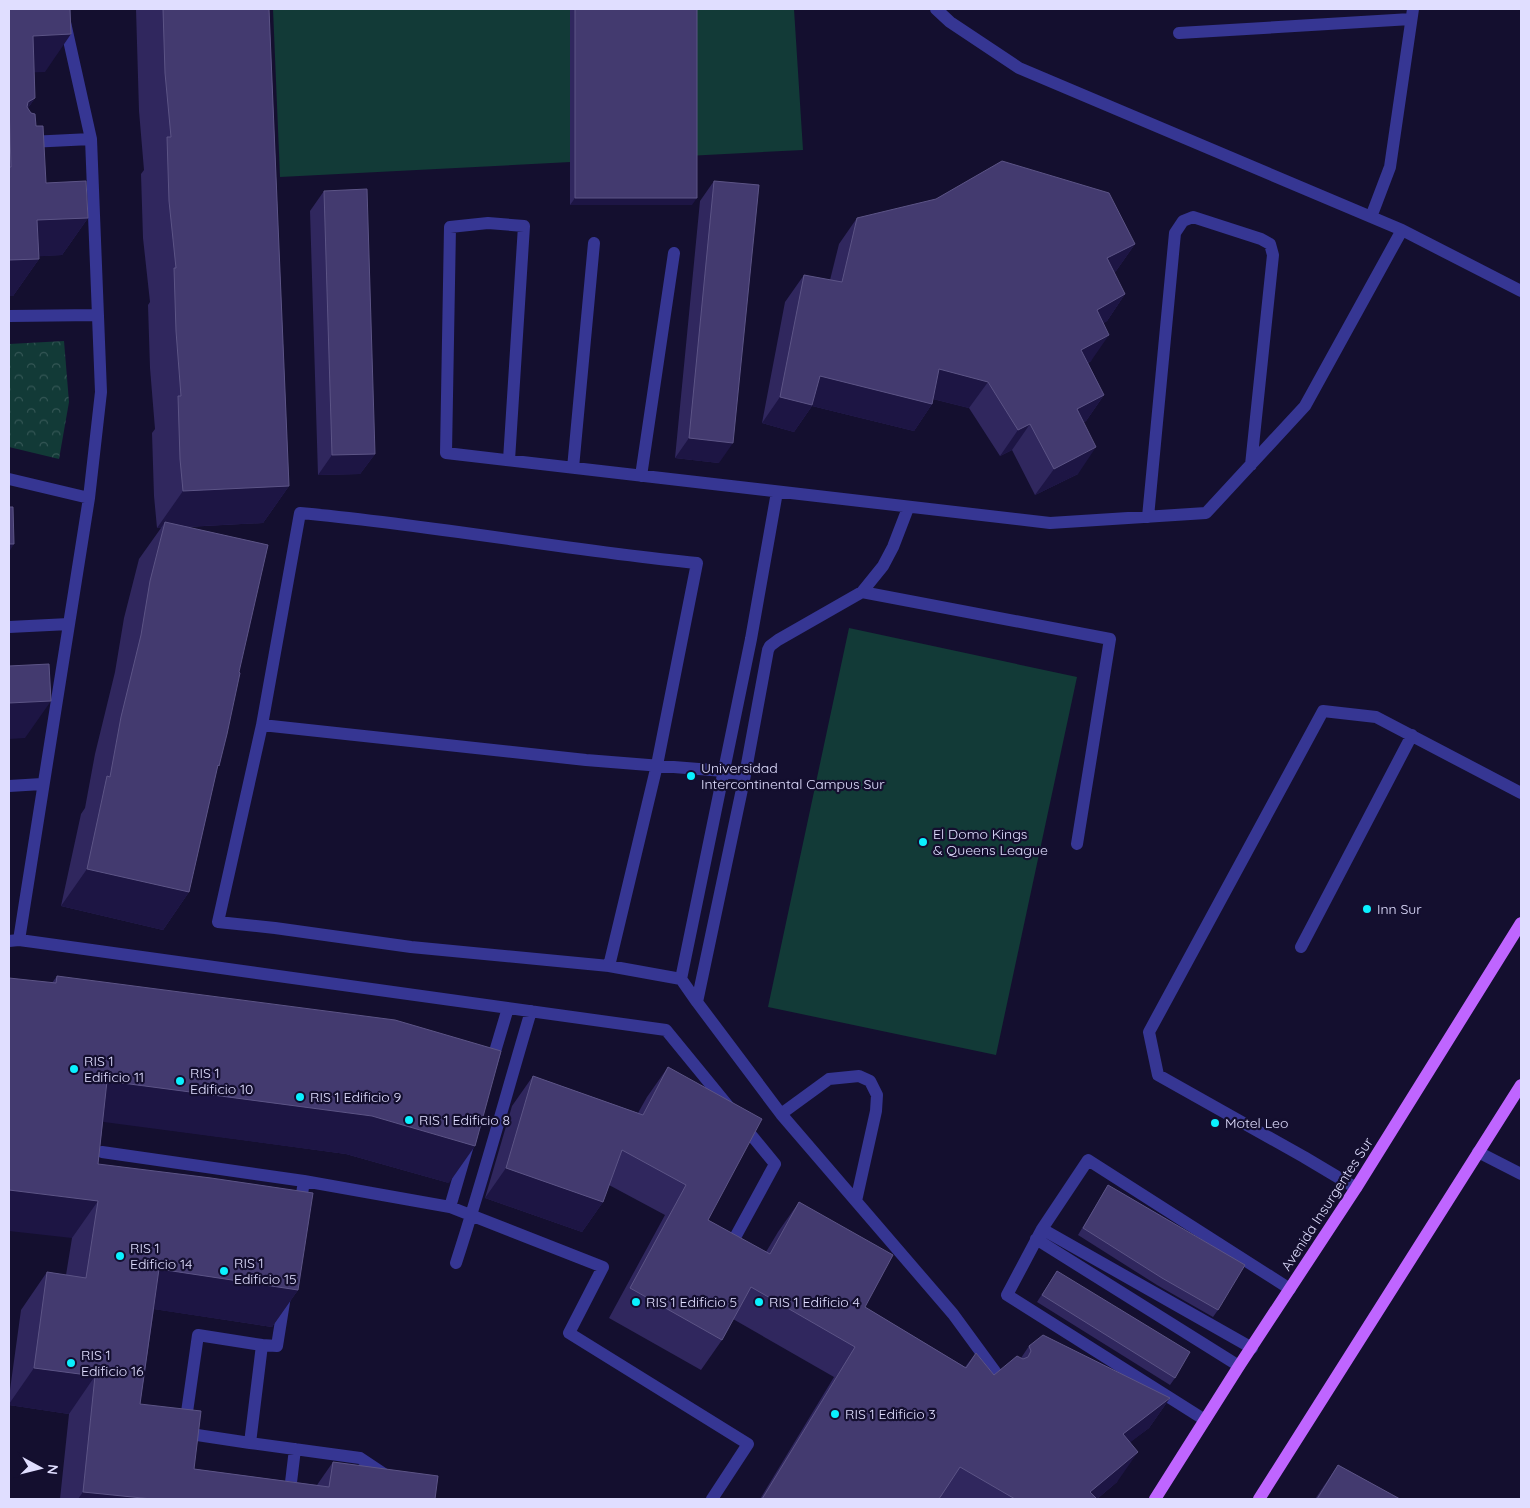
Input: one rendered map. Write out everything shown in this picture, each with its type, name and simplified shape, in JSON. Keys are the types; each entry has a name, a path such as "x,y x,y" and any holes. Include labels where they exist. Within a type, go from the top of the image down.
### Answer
{"main road":[{"name":"Avenida Insurgentes Sur","path":"1155,1499 1239,1366 1356,1188 1521,923"},
{"path":"1259,1499 1521,1085"}],"lane":[{"path":"62,9 91,140 101,392 89,498 42,784 14,940 666,1030 775,1164 732,1243"},
{"path":"936,9 950,22 1019,68 1402,230 1521,291"},
{"path":"1179,33 1412,14 1390,167 1371,217"},
{"path":"9,143 91,140"},
{"path":"1148,517 1175,233 1182,221 1194,217 1261,239 1270,244 1273,255 1250,465"},
{"path":"509,460 524,226 488,222 450,227 446,453 1050,523 1206,513 1305,406 1402,230"},
{"path":"574,468 594,243"},
{"path":"641,476 674,253"},
{"path":"9,316 98,316"},
{"path":"9,479 89,498"},
{"path":"681,979 749,648 777,492"},
{"path":"697,1002 745,775 768,650 778,640 862,592 883,566 893,547 908,508"},
{"path":"609,966 657,765 698,562 628,556 357,518 300,513 262,725 218,922 411,947 609,966 681,979 781,1114 952,1314 1002,1381"},
{"path":"862,592 1110,639 1077,844"},
{"path":"9,626 68,624"},
{"path":"749,648 755,651 768,650"},
{"path":"1356,1188 1158,1075 1149,1032 1322,712 1376,717 1521,793"},
{"path":"262,725 586,760 724,771 745,775"},
{"path":"1301,947 1412,736"},
{"path":"9,786 42,784"},
{"path":"487,1082 508,1008"},
{"path":"456,1263 472,1215 531,1011"},
{"path":"781,1114 829,1079 859,1076 870,1081 877,1095 876,1111 856,1201"},
{"path":"450,1207 472,1132"},
{"path":"102,1152 304,1181 450,1207 603,1267 569,1333 748,1444 712,1499"},
{"path":"1478,1152 1521,1174"},
{"path":"1205,1420 1007,1294 1039,1234 1088,1160 1290,1289"},
{"path":"298,1218 304,1181"},
{"path":"1039,1234 1252,1348"},
{"path":"1039,1234 1239,1366"},
{"path":"287,1282 277,1346 198,1335 184,1433 360,1458 397,1484"},
{"path":"250,1443 262,1345"},
{"path":"288,1499 296,1449"}],"green space":[{"path":"273,9 794,9 803,150 280,177"},
{"path":"64,341 69,402 59,459 9,447 9,344"},
{"name":"El Domo Kings & Queens League","path":"849,628 1077,677 996,1055 768,1007"}],"building":[{"path":"9,9 70,9 71,34 33,36 35,98 28,102 27,107 31,113 35,114 36,126 43,126 46,183 86,181 88,218 37,220 39,259 9,260 9,167 11,167"},
{"path":"163,9 269,9 289,486 183,491 178,396 181,396 176,331 174,268 176,268 169,201 167,137 171,137 165,73"},
{"path":"575,9 697,9 697,198 575,198"},
{"path":"1002,161 1109,193 1135,244 1107,258 1125,294 1097,310 1109,335 1081,350 1104,395 1077,409 1096,447 1054,469 1030,424 1018,430 988,382 939,369 932,404 820,376 812,405 780,397 804,275 842,282 857,218 936,199"},
{"path":"714,181 759,185 733,443 689,438"},
{"path":"367,189 375,454 332,455 324,191"},
{"path":"9,507 13,507 14,544 9,544"},
{"path":"165,522 268,545 227,734 218,765 189,892 87,869 107,776 110,777 121,717 141,635 150,581"},
{"path":"49,664 51,701 9,703 9,666"},
{"path":"57,976 395,1020 501,1051 475,1146 372,1116 107,1081 98,1164 313,1193 298,1290 159,1269 140,1404 201,1411 194,1469 329,1487 333,1462 438,1476 435,1499 152,1499 83,1492 95,1376 34,1368 47,1272 86,1278 98,1201 9,1190 9,978 56,983"},
{"path":"668,1067 762,1119 708,1220 770,1254 799,1202 893,1255 865,1307 966,1368 976,1353 994,1375 1017,1356 1023,1359 1028,1357 1031,1351 1029,1346 1043,1335 1170,1398 1123,1434 1138,1452 1090,1492 1097,1499 1015,1499 960,1467 939,1499 762,1499 855,1347 751,1287 722,1340 630,1288 686,1185 622,1150 603,1202 506,1168 533,1076 643,1115"},
{"path":"1108,1185 1245,1265 1218,1310 1162,1278 1083,1228"},
{"path":"1057,1271 1190,1352 1175,1378 1042,1295"},
{"path":"1338,1465 1400,1499 1317,1499"}],"place":[{"name":"Universidad Intercontinental Campus Sur","path":"691,776"},
{"name":"El Domo Kings & Queens League","path":"923,842"},
{"name":"Inn Sur","path":"1367,909"},
{"name":"RIS 1 Edificio 11","path":"74,1069"},
{"name":"RIS 1 Edificio 10","path":"180,1081"},
{"name":"RIS 1 Edificio 9","path":"300,1097"},
{"name":"RIS 1 Edificio 8","path":"409,1120"},
{"name":"Motel Leo","path":"1215,1123"},
{"name":"RIS 1 Edificio 14","path":"120,1256"},
{"name":"RIS 1 Edificio 15","path":"224,1271"},
{"name":"RIS 1 Edificio 5","path":"636,1302"},
{"name":"RIS 1 Edificio 4","path":"759,1302"},
{"name":"RIS 1 Edificio 16","path":"71,1363"},
{"name":"RIS 1 Edificio 3","path":"835,1414"}]}
